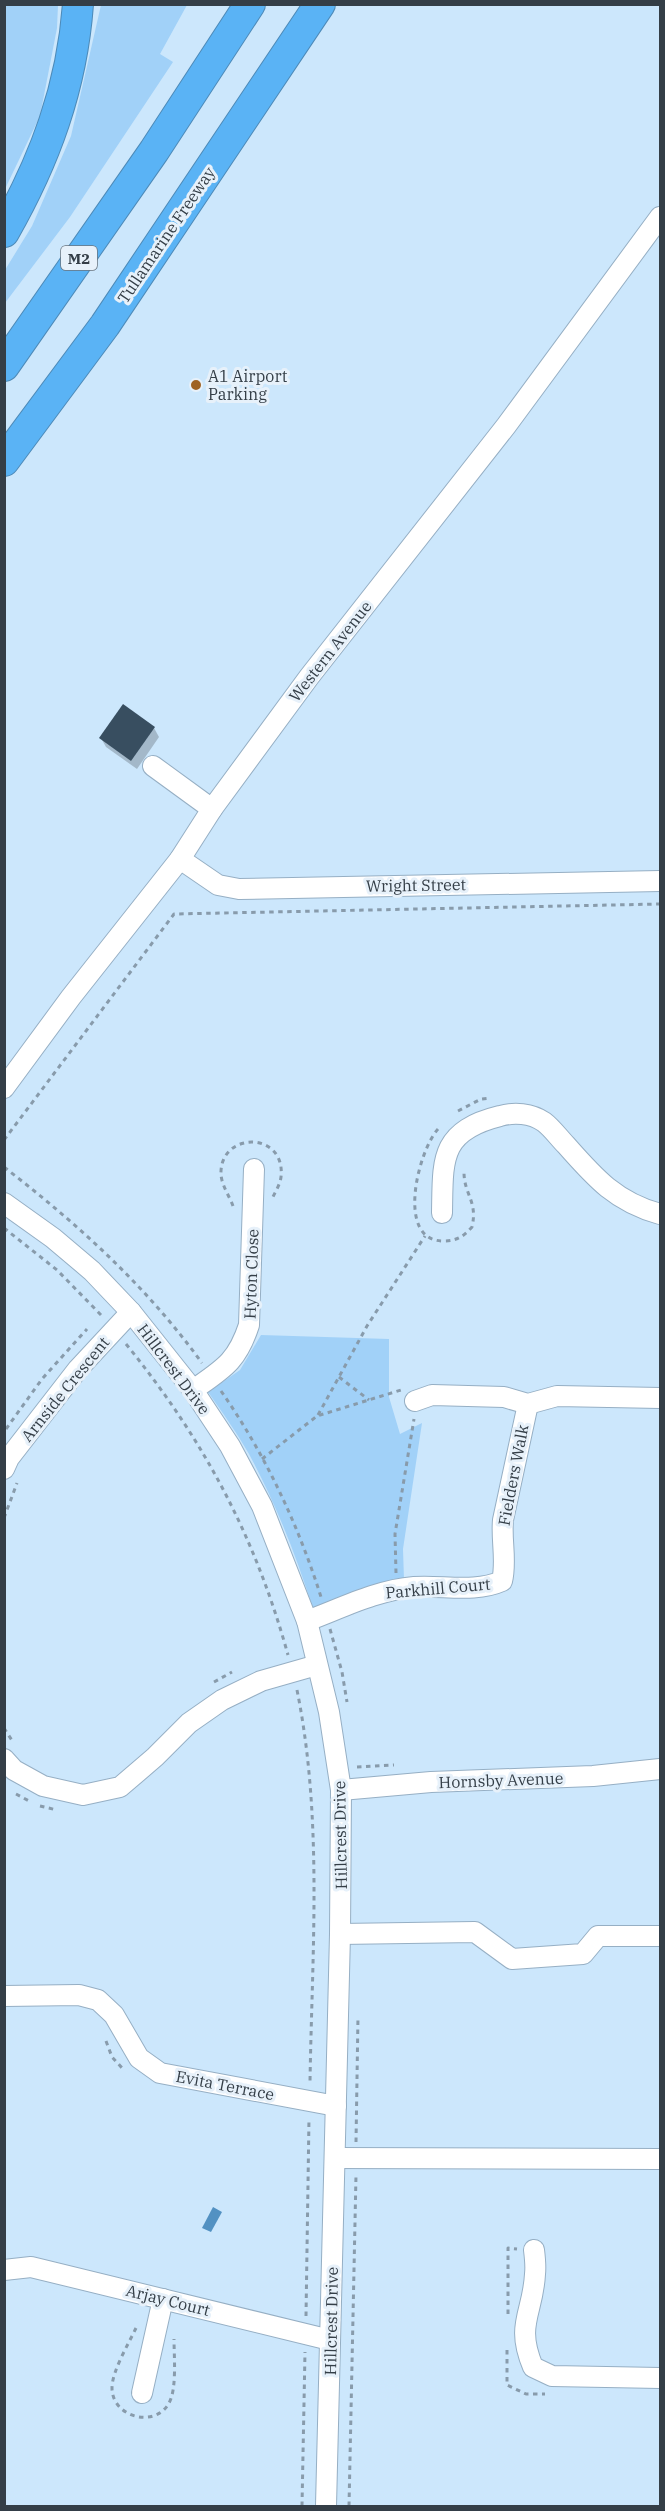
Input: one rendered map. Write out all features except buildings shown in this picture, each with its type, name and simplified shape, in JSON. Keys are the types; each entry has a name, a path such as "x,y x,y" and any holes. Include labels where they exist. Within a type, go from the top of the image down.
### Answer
{"highway":[{"path":"4,232 36,172 55,125 69,75 78,4"},
{"path":"154,151 236,4"},
{"name":"M2","path":"4,366 154,151 250,4"},
{"name":"Tullamarine Freeway","path":"4,461 105,326 320,4"}],"street":[{"name":"Western Avenue","path":"4,1088 71,997 180,859 212,809 309,677 506,426 660,217"},
{"path":"153,766 212,809"},
{"name":"Wright Street","path":"180,859 218,885 238,889 660,881"},
{"path":"442,1213 443,1167 455,1138 479,1121 509,1114 527,1115 544,1122 599,1182 618,1196 660,1214"},
{"name":"Hyton Close","path":"193,1390 229,1365 242,1347 249,1325 254,1169"},
{"name":"Hillcrest Drive","path":"4,1203 53,1238 92,1271 131,1312 193,1390 230,1446 262,1506 307,1621 329,1712 341,1790 340,1934 326,2506"},
{"name":"Arnside Crescent","path":"4,1469 9,1458 78,1368 131,1312"},
{"path":"415,1401 432,1395 504,1397 528,1404 557,1396 660,1398"},
{"name":"Fielders Walk","path":"502,1581 505,1569 501,1537 503,1520 528,1404"},
{"name":"Parkhill Court","path":"307,1621 380,1593 414,1587 489,1587 502,1581"},
{"path":"10,1752 14,1770 43,1786 83,1795 120,1787 155,1757 189,1723 222,1700 261,1681 317,1665"},
{"name":"Hornsby Avenue","path":"341,1790 431,1782 593,1776 660,1769"},
{"path":"340,1934 475,1932 512,1959 584,1954 598,1936 660,1936"},
{"name":"Evita Terrace","path":"4,1996 79,1995 98,2000 114,2016 139,2058 160,2073 336,2106"},
{"path":"335,2158 660,2159"},
{"path":"534,2250 535,2276 525,2324 526,2349 533,2367 552,2376 660,2378"},
{"name":"Arjay Court","path":"4,2270 31,2267 330,2340"},
{"path":"142,2393 163,2299"}],"path":[{"path":"4,1140 174,914 660,904"},
{"path":"457,1112 481,1099 501,1096"},
{"path":"440,1127 433,1135 424,1155 414,1210 417,1225 425,1236 440,1241 457,1240 472,1227 474,1204 467,1190 464,1168"},
{"path":"4,1228 57,1270 115,1329 179,1413 217,1476 244,1528 263,1575 293,1672 307,1752 313,1834 310,2084 299,2082"},
{"path":"317,1416 367,1326 425,1236"},
{"path":"339,1377 369,1400"},
{"path":"262,1459 317,1416 400,1389 415,1401 413,1431 395,1534 397,1590"},
{"path":"277,1656 288,1653"},
{"path":"211,1684 238,1670"},
{"path":"4,1728 10,1752"},
{"path":"302,2506 310,2101"}],"shaded area":[{"path":"5,4 58,5 57,28 40,116 5,189"},
{"path":"101,5 187,5 160,54 173,62 70,217 5,303 5,270 32,226 71,136"},
{"path":"261,1335 389,1339 389,1397 400,1434 422,1423 403,1549 404,1580 380,1583 313,1609 277,1511 259,1473 208,1392 240,1370"},
{"path":"213,2207 222,2212 211,2232 202,2228"}],"place":[{"name":"A1 Airport Parking","path":"196,385"}]}
